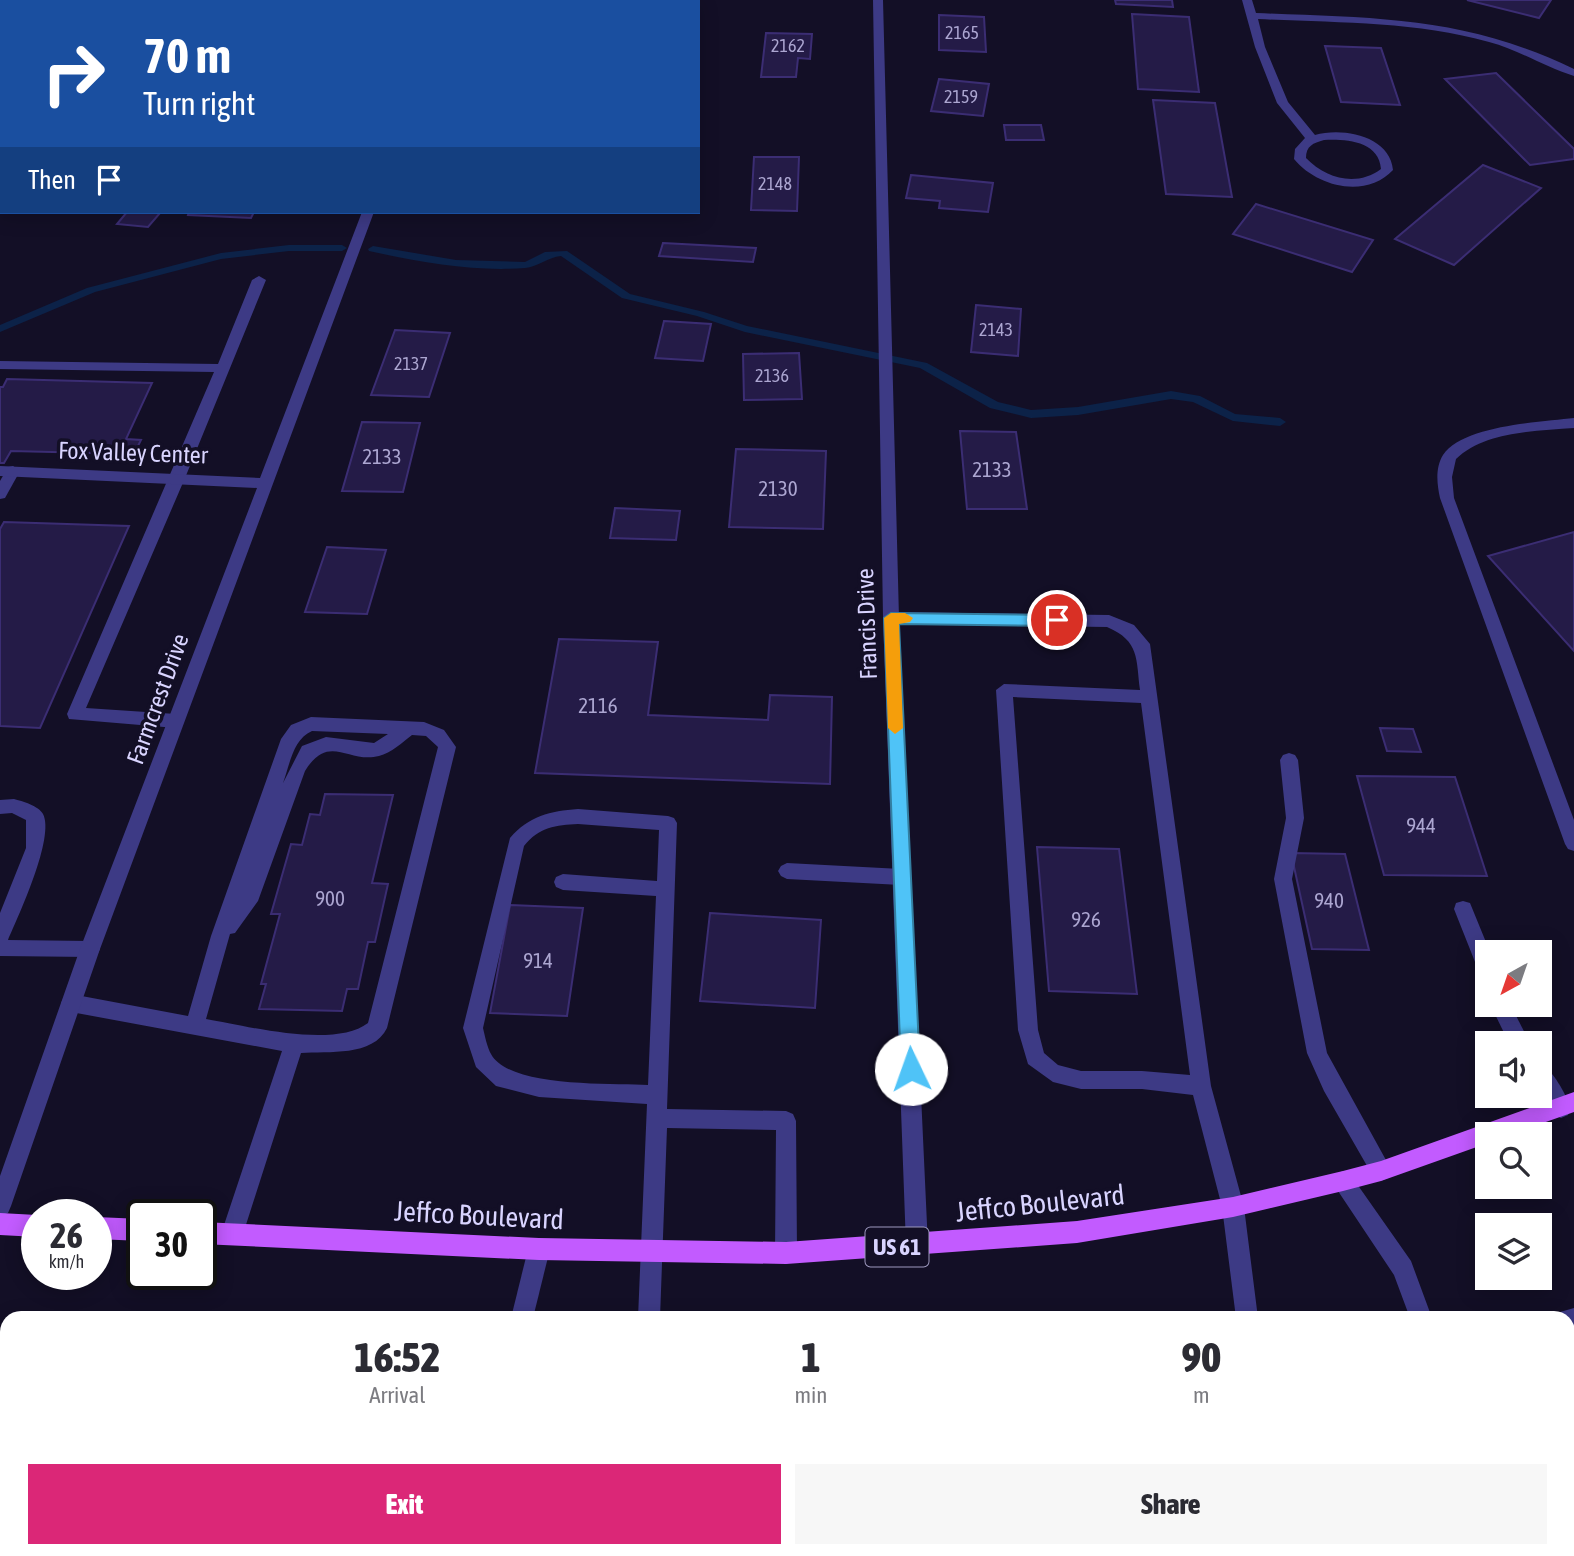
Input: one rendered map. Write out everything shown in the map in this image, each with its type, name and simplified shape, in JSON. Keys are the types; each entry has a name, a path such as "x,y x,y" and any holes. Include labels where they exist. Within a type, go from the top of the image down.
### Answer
{"main road":[{"name":"Jeffco Boulevard","path":"217,1234 539,1249 786,1253 1077,1232 1233,1207 1343,1181 1381,1171 1568,1105"},
{"path":"0,1224 21,1225"}],"street":[{"name":"Francis Drive","path":"878,0 891,618 917,1245"},
{"path":"1247,0 1260,47 1283,103 1312,139"},
{"path":"1252,16 1378,19 1431,25 1473,33 1515,46 1574,73"},
{"path":"1337,136 1365,141 1385,155 1387,170 1371,181 1357,183 1328,179 1315,173 1300,159 1299,151 1303,144 1312,139 1337,136"},
{"name":"Farmcrest Drive","path":"0,1206 90,950 264,482 367,214"},
{"path":"176,721 75,714 178,478 259,280"},
{"path":"0,365 223,368"},
{"path":"1574,423 1492,435 1465,443 1451,456 1443,475 1447,498 1574,844"},
{"path":"0,494 6,471"},
{"name":"Fox Valley Center","path":"6,471 264,482"},
{"path":"891,618 1109,621 1128,629 1142,644 1202,1086 1233,1207 1246,1311"},
{"path":"1151,697 1004,690 1028,1030 1035,1058 1053,1073 1081,1080 1142,1080 1202,1086"},
{"path":"71,1003 294,1044 360,1040 377,1028 447,747 443,738 435,732 410,728 312,724 297,730 290,738 220,936 195,1024"},
{"path":"1289,760 1296,811 1293,836 1284,859 1283,879 1317,1053 1331,1084 1381,1171"},
{"path":"0,807 13,806 36,816 35,848 0,937"},
{"path":"649,1311 668,823 549,818 529,828 516,843 473,1028 483,1061 503,1079 538,1087 657,1095"},
{"path":"788,870 901,877"},
{"path":"563,882 664,889"},
{"path":"1463,909 1476,940"},
{"path":"0,948 90,950"},
{"path":"232,1234 294,1044"},
{"path":"1552,1087 1568,1105"},
{"path":"656,1118 786,1121 786,1253"},
{"path":"1343,1181 1403,1269 1418,1311"},
{"path":"524,1311 539,1249"}],"building":[{"path":"1115,0 1172,0 1173,7 1116,4"},
{"path":"1467,0 1551,0 1539,18"},
{"path":"1132,14 1189,17 1199,92 1138,89"},
{"path":"939,15 984,17 986,52 939,50"},
{"path":"766,33 812,34 810,59 798,58 796,77 761,77"},
{"path":"1325,46 1381,48 1400,105 1341,102"},
{"path":"1496,73 1574,149 1574,159 1530,165 1445,79"},
{"path":"939,79 989,84 983,116 931,111"},
{"path":"1153,100 1215,103 1232,197 1166,194"},
{"path":"1004,125 1041,125 1044,140 1006,140"},
{"path":"754,157 799,157 797,211 751,210"},
{"path":"1483,165 1541,188 1454,265 1395,239"},
{"path":"911,175 993,183 988,212 939,208 940,201 906,198"},
{"path":"1256,204 1373,240 1352,272 1233,234"},
{"path":"125,214 159,214 148,227 117,224"},
{"path":"188,214 253,214 251,218"},
{"path":"663,243 756,248 753,262 659,256"},
{"path":"976,305 1021,309 1018,356 971,352"},
{"path":"664,321 711,324 703,361 655,358"},
{"path":"395,330 450,333 429,397 371,395"},
{"path":"799,353 802,399 744,400 743,354"},
{"path":"7,379 152,383 126,439 141,440 134,454 11,451 4,463 0,463 0,387 3,387"},
{"path":"362,422 420,423 403,492 342,491"},
{"path":"960,431 1016,432 1027,509 967,509"},
{"path":"736,449 826,451 823,529 729,527"},
{"path":"615,508 680,511 676,540 610,538"},
{"path":"4,522 129,526 40,728 0,726 0,529"},
{"path":"1574,532 1574,651 1488,556"},
{"path":"327,547 386,550 367,614 305,612"},
{"path":"559,639 658,642 648,715 768,720 770,695 832,697 830,784 535,773"},
{"path":"1380,728 1413,729 1421,752 1387,751"},
{"path":"1357,776 1455,777 1487,876 1384,875"},
{"path":"325,794 393,795 372,883 388,884 375,942 368,942 358,989 347,989 342,1011 259,1009 266,984 261,984 280,914 271,914 291,844 302,845 310,814 320,815"},
{"path":"1037,847 1119,849 1137,994 1049,991"},
{"path":"1291,853 1345,854 1369,950 1312,949"},
{"path":"510,905 583,908 567,1016 490,1013"},
{"path":"710,913 821,920 815,1008 700,1001"}],"waterway":[{"path":"0,329 91,290 221,256 289,248 342,248"},
{"path":"373,249 456,263 527,265 549,254 563,253 626,296 700,314 745,329 923,365 994,405 1031,414 1078,411 1171,395 1196,399 1233,417 1280,422"}],"slow traffic":[{"path":"895,728 891,618 905,618"}],"route":[{"path":"911,1069 891,618 1057,620"}]}
